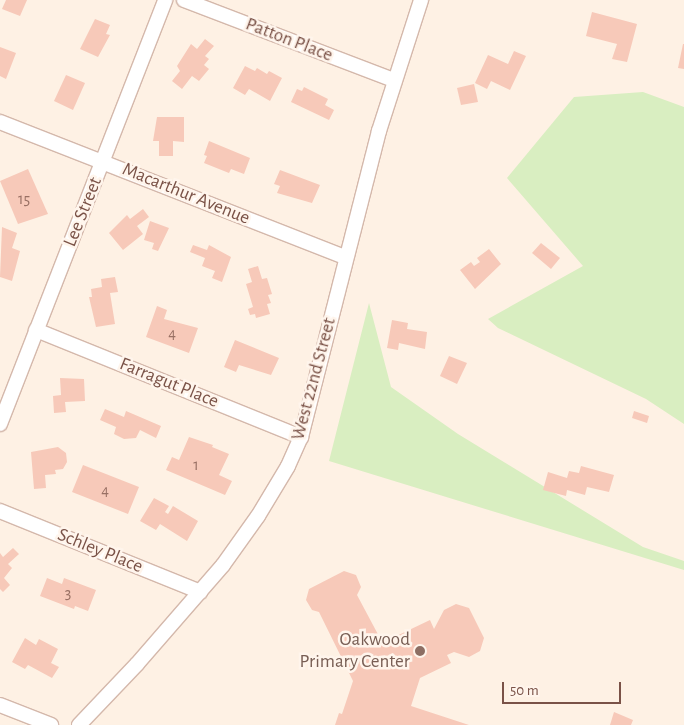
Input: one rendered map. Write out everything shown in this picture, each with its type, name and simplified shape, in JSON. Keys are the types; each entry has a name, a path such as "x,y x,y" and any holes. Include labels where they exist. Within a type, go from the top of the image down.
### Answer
{"street":[{"name":"Lee Street","path":"0,424 165,0"},
{"name":"Patton Place","path":"184,0 394,80"},
{"name":"West 22nd Street","path":"79,725 200,592 258,516 301,437 345,257 394,80 421,0"},
{"name":"Macarthur Avenue","path":"0,122 345,257"},
{"name":"Farragut Place","path":"36,330 301,437"},
{"name":"Schley Place","path":"0,511 200,592"},
{"path":"0,705 51,725"}],"green space":[{"path":"643,92 684,107 684,424 646,399 498,328 488,319 583,266 507,178 574,97"},
{"path":"369,303 391,387 458,434 643,547 684,561 684,570 329,461"}],"building":[{"path":"6,0 27,0 20,16 2,9"},
{"path":"592,12 637,24 627,62 612,59 617,44 586,36"},
{"path":"95,19 110,25 106,34 110,35 98,57 80,49"},
{"path":"205,39 214,46 205,56 209,59 204,65 209,69 199,81 192,76 182,89 172,81 180,71 177,66 191,44 197,49"},
{"path":"684,44 684,69 678,68"},
{"path":"0,47 16,53 6,79 0,76"},
{"path":"514,51 526,56 510,90 491,81 487,89 475,83 488,55 508,64"},
{"path":"245,66 255,71 257,68 267,74 269,71 282,78 270,101 249,89 245,95 233,88"},
{"path":"66,75 85,83 73,110 54,101"},
{"path":"474,84 478,102 461,105 457,88"},
{"path":"304,87 328,99 325,105 334,110 329,120 291,102 297,89 302,91"},
{"path":"157,117 184,117 184,142 173,141 173,156 159,156 159,141 153,141"},
{"path":"209,141 250,158 244,174 231,169 229,173 204,163 207,156 204,155"},
{"path":"28,169 48,214 18,224 0,181"},
{"path":"280,170 320,185 312,203 277,193 280,186 274,184"},
{"path":"143,209 149,217 137,226 143,234 123,250 109,233 127,215 130,219"},
{"path":"150,221 169,228 158,251 152,249 154,243 144,240"},
{"path":"2,227 17,233 12,248 20,251 12,281 0,277"},
{"path":"541,243 560,258 551,269 532,253"},
{"path":"193,245 207,250 209,245 231,257 222,282 212,278 215,271 202,266 205,258 190,252"},
{"path":"489,249 501,264 475,289 460,270 471,262 474,266 480,262 477,258"},
{"path":"258,266 262,279 267,278 272,294 268,295 271,303 267,304 270,314 256,318 255,314 250,315 248,309 253,307 246,284 252,282 248,269"},
{"path":"115,277 118,292 110,293 115,324 96,327 89,297 92,297 91,289 102,287 101,279"},
{"path":"157,306 167,310 164,319 198,328 189,353 146,337"},
{"path":"392,320 408,323 407,329 427,332 425,349 399,343 398,350 387,348"},
{"path":"235,340 279,358 271,375 239,365 236,372 224,367"},
{"path":"449,356 467,363 457,384 440,376"},
{"path":"60,378 84,379 85,401 65,402 66,412 54,413 53,396 61,395"},
{"path":"105,409 124,417 126,411 161,426 156,438 140,430 136,438 124,439 114,434 116,427 100,420"},
{"path":"634,411 649,416 647,423 632,418"},
{"path":"189,437 213,445 212,447 229,454 219,475 232,481 225,495 166,470 172,457 179,460"},
{"path":"58,447 66,453 67,462 63,469 55,470 56,474 45,475 46,488 34,489 31,452"},
{"path":"83,465 139,487 128,514 72,492"},
{"path":"581,466 614,475 609,492 587,487 585,495 567,490 566,496 543,490 548,472 567,478 569,471 579,473"},
{"path":"154,498 169,506 165,512 168,514 173,506 198,521 187,541 160,524 156,530 140,521"},
{"path":"13,548 19,554 8,564 12,568 4,578 10,585 3,592 0,589 0,553 3,557"},
{"path":"344,571 356,575 361,587 357,595 381,640 386,641 430,620 434,629 444,610 456,604 469,608 484,638 480,651 469,657 454,652 447,655 451,663 420,678 411,706 469,725 335,725 339,713 342,714 353,681 319,612 312,610 306,600 309,589"},
{"path":"47,578 62,584 64,578 96,590 88,611 75,606 74,609 40,596"},
{"path":"25,638 36,645 39,639 58,649 51,663 59,667 52,678 28,665 25,669 12,662"},
{"path":"614,712 633,720 631,725 610,725"}],"place":[{"name":"Oakwood Primary Center","path":"420,651"}]}
